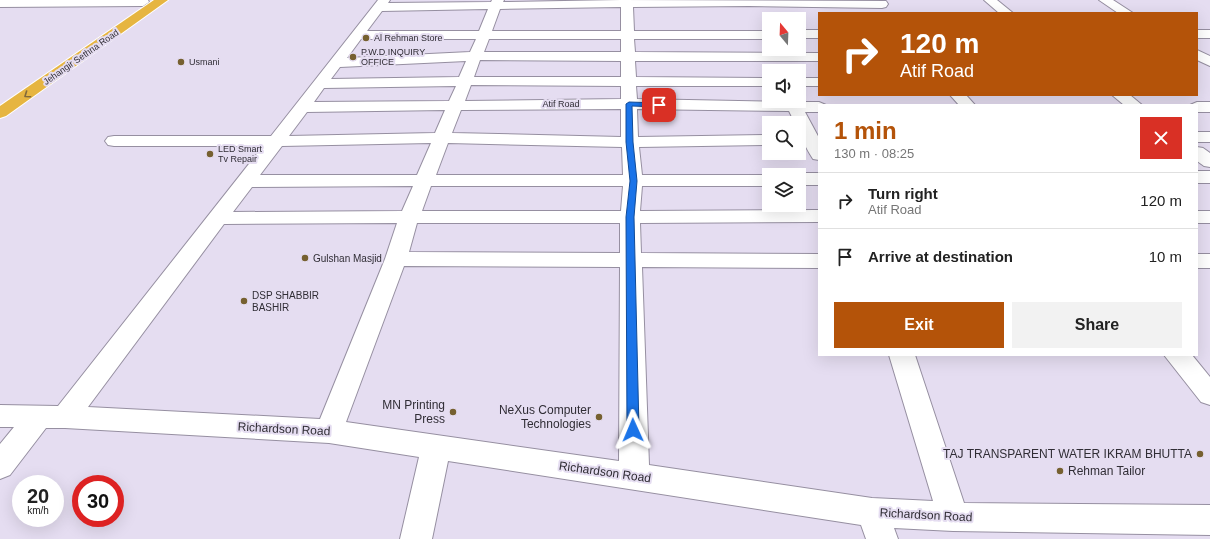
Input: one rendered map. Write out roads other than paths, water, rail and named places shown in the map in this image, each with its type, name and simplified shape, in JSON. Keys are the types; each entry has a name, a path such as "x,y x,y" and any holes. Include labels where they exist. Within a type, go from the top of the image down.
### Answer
{"highway":[{"name":"Jehangir Sethna Road","path":"0,113 162,0"},
{"name":"Jehangir Sethna Road","path":"0,98 144,1"}],"street":[{"path":"990,0 1006,12"},
{"path":"1105,0 1125,12"},
{"path":"0,3 144,1"},
{"path":"748,1 762,28"},
{"path":"374,17 627,16 748,1 882,6"},
{"path":"627,16 630,142 634,181 630,217 634,476"},
{"path":"374,17 627,16 762,34"},
{"path":"0,466 52,417 218,218 337,62 374,17"},
{"path":"329,431 396,259 409,218 426,180 491,17"},
{"path":"806,34 818,34"},
{"path":"1198,34 1210,34"},
{"path":"337,62 475,56 818,57"},
{"path":"772,57 775,64"},
{"path":"321,84 465,81 762,82"},
{"path":"806,82 818,82"},
{"path":"959,96 966,104"},
{"path":"1121,96 1133,104"},
{"name":"Atif Road","path":"304,107 456,104 762,104"},
{"name":"Atif Road","path":"806,105 818,107"},
{"path":"1198,107 1210,107"},
{"path":"796,108 818,153"},
{"path":"1198,137 1210,137"},
{"path":"114,141 277,141 442,138 630,142 762,140"},
{"path":"1198,153 1210,162"},
{"path":"1198,177 1210,177"},
{"path":"806,179 818,179"},
{"path":"247,181 762,180"},
{"path":"218,218 818,216"},
{"path":"1198,217 1210,217"},
{"path":"396,259 818,261"},
{"path":"1198,261 1210,261"},
{"path":"902,356 953,517"},
{"path":"1179,356 1210,394"},
{"name":"Richardson Road","path":"0,416 52,417 329,431 634,476 877,525 953,517 1210,520"},
{"path":"416,539 436,447"}],"place":[{"name":"Al Rehman Store","path":"366,38"},
{"name":"P.W.D INQUIRY OFFICE","path":"353,57"},
{"name":"Usmani","path":"181,62"},
{"name":"LED Smart Tv Repair","path":"210,154"},
{"name":"Gulshan Masjid","path":"305,258"},
{"name":"DSP SHABBIR BASHIR","path":"244,301"},
{"name":"MN Printing Press","path":"453,412"},
{"name":"NeXus Computer Technologies","path":"599,417"},
{"name":"TAJ TRANSPARENT WATER IKRAM BHUTTA","path":"1200,454"},
{"name":"Rehman Tailor","path":"1060,471"}]}
